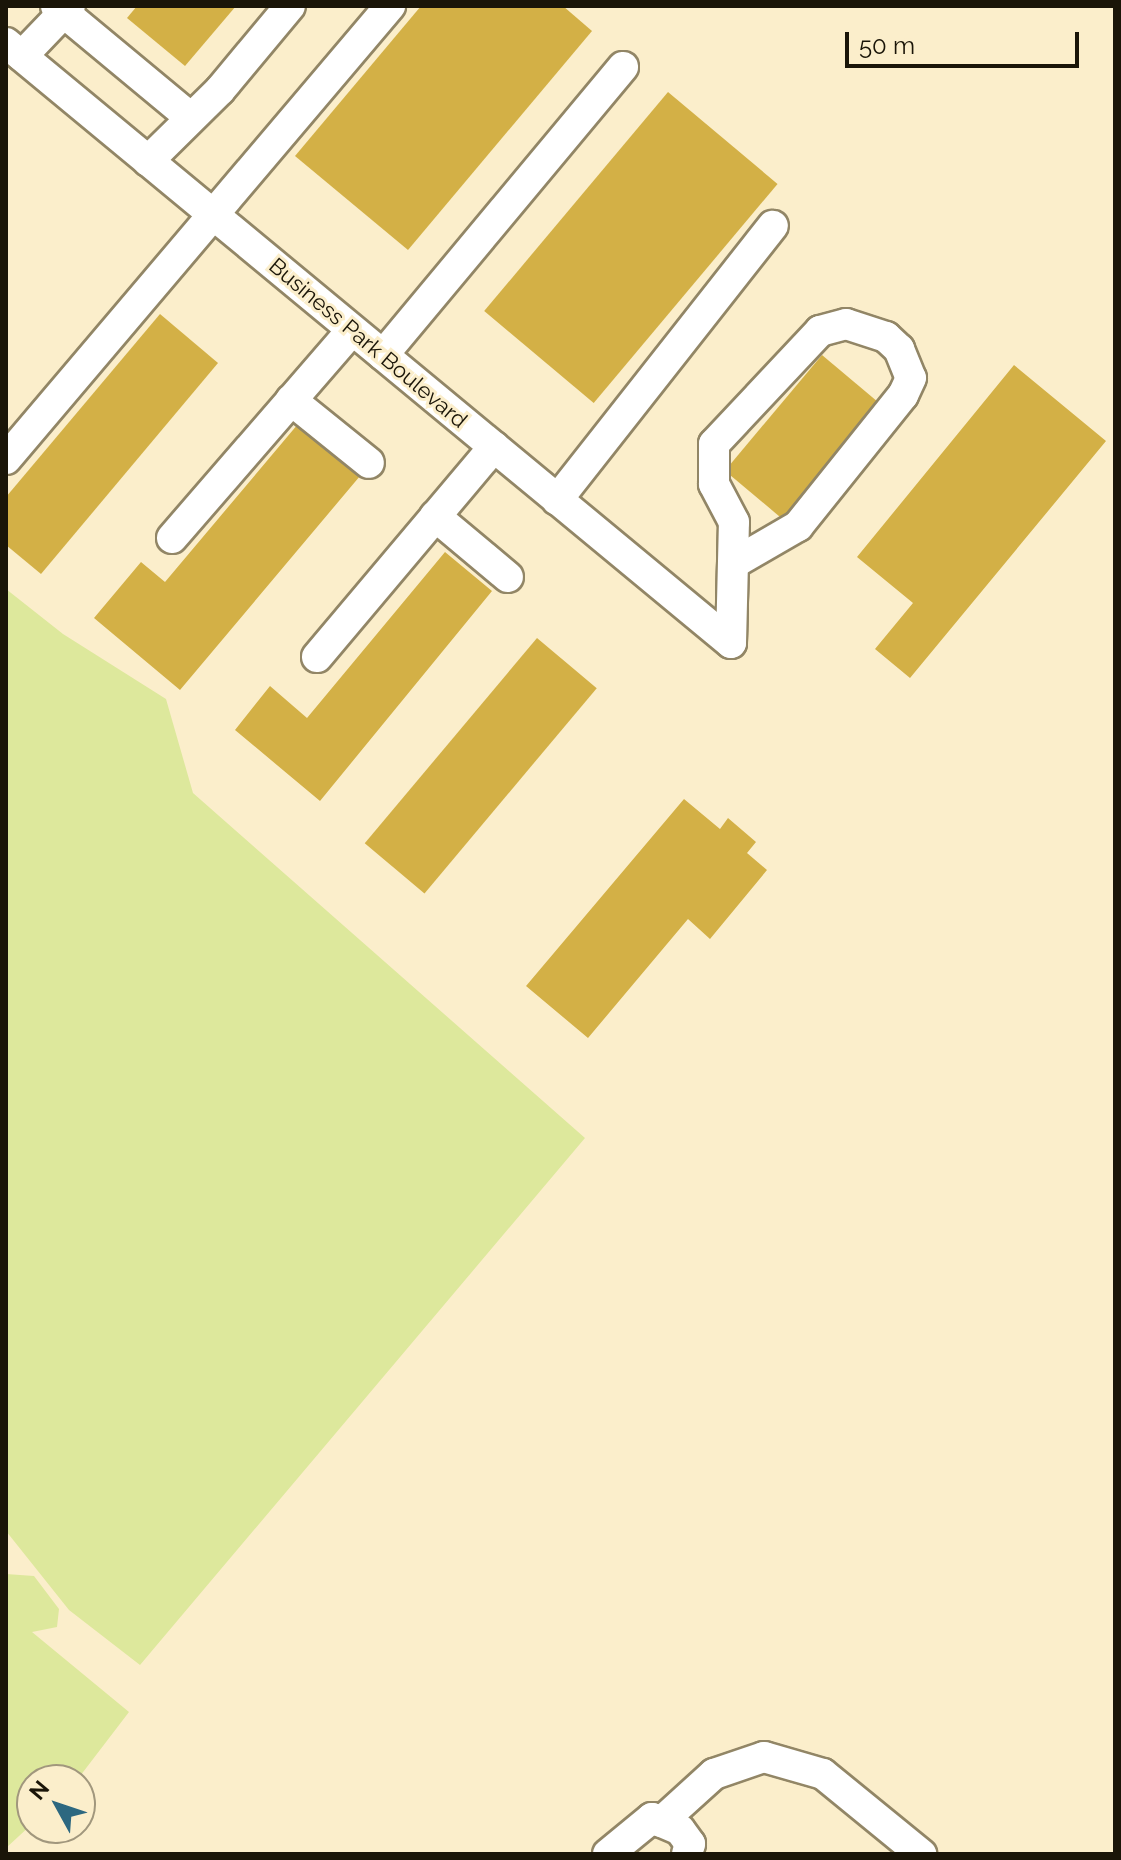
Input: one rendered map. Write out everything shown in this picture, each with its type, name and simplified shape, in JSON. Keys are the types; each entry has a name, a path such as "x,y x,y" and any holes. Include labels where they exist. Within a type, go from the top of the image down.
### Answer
{"street":[{"path":"148,161 191,118 290,6"},
{"path":"6,459 390,6"},
{"path":"14,50 63,8 191,118"},
{"name":"Business Park Boulevard","path":"14,50 731,643 736,562"},
{"path":"383,355 623,67"},
{"path":"557,500 773,226"},
{"path":"846,324 886,337 899,349 911,378 903,395 798,526 736,562 734,522 711,467 714,444 820,331 846,324"},
{"path":"172,538 352,330"},
{"path":"291,400 369,463"},
{"path":"317,657 494,447"},
{"path":"435,516 508,577"},
{"path":"661,1822 714,1774 764,1757 823,1774 921,1854"},
{"path":"608,1854 652,1818 680,1830 690,1844 687,1854"}],"green space":[{"path":"6,589 63,634 166,699 193,793 585,1138 140,1665 69,1610 6,1531"},
{"path":"6,1574 34,1576 59,1609 57,1627 32,1632 129,1712 89,1764 16,1764 16,1839 6,1848"}],"building":[{"path":"137,6 236,6 185,66 127,18"},
{"path":"421,6 563,6 592,31 408,250 295,156"},
{"path":"668,92 778,184 594,403 484,311"},
{"path":"160,314 218,363 41,574 6,545 6,497"},
{"path":"822,355 879,403 782,519 725,471"},
{"path":"1014,365 1106,441 910,678 875,649 913,603 857,557"},
{"path":"298,424 360,476 180,690 94,618 141,562 165,582"},
{"path":"445,552 492,591 320,801 235,730 270,686 307,718"},
{"path":"537,638 597,688 424,893 365,843"},
{"path":"684,799 720,829 728,818 756,842 747,853 767,870 710,939 688,919 588,1038 526,986"}]}
